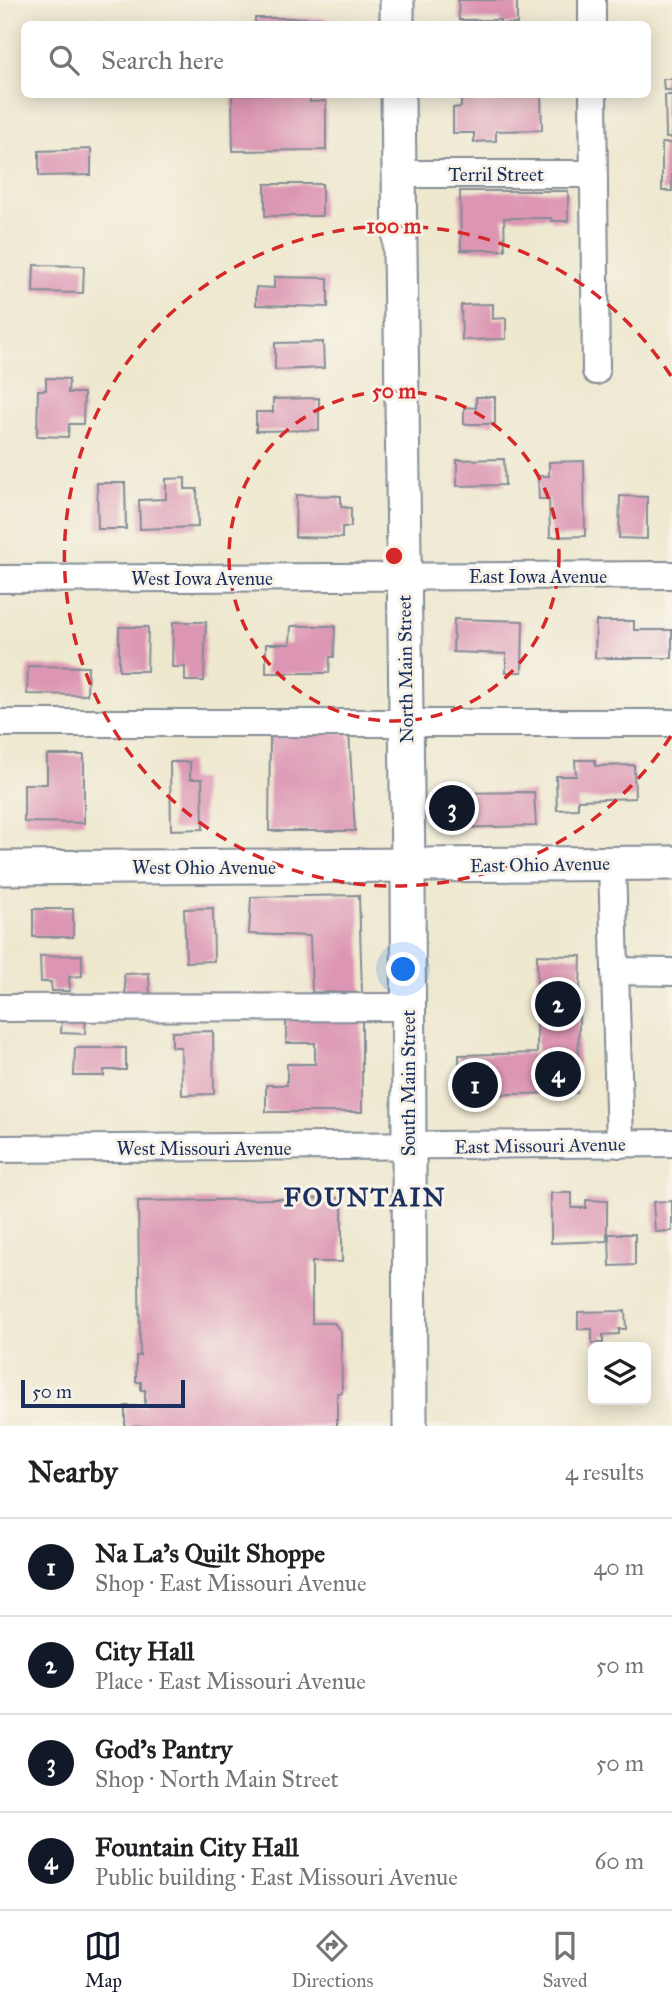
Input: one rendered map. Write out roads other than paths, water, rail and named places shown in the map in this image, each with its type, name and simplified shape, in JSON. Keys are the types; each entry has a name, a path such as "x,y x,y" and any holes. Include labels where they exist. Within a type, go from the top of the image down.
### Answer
{"main road":[{"path":"397,0 397,21"},
{"name":"North Main Street","path":"398,98 408,866"},
{"name":"East Ohio Avenue","path":"408,866 672,863"},
{"name":"West Ohio Avenue","path":"0,868 408,866"},
{"name":"South Main Street","path":"408,866 411,1426"}],"street":[{"path":"592,0 592,21"},
{"path":"593,98 596,371"},
{"name":"Terril Street","path":"399,174 593,174"},
{"name":"East Iowa Avenue","path":"404,577 672,575"},
{"name":"West Iowa Avenue","path":"0,579 404,577"},
{"path":"0,723 672,723"},
{"path":"612,863 620,1144"},
{"path":"615,971 672,972"},
{"path":"0,1008 408,1007"},
{"name":"East Missouri Avenue","path":"408,1147 672,1143"},
{"name":"West Missouri Avenue","path":"0,1149 408,1147"}],"place":[{"name":"God's Pantry","path":"452,808"},
{"name":"City Hall","path":"558,1004"},
{"name":"Fountain City Hall","path":"558,1074"},
{"name":"Na La's Quilt Shoppe","path":"475,1085"}],"district":[{"name":"FOUNTAIN","path":"365,1197"}]}
